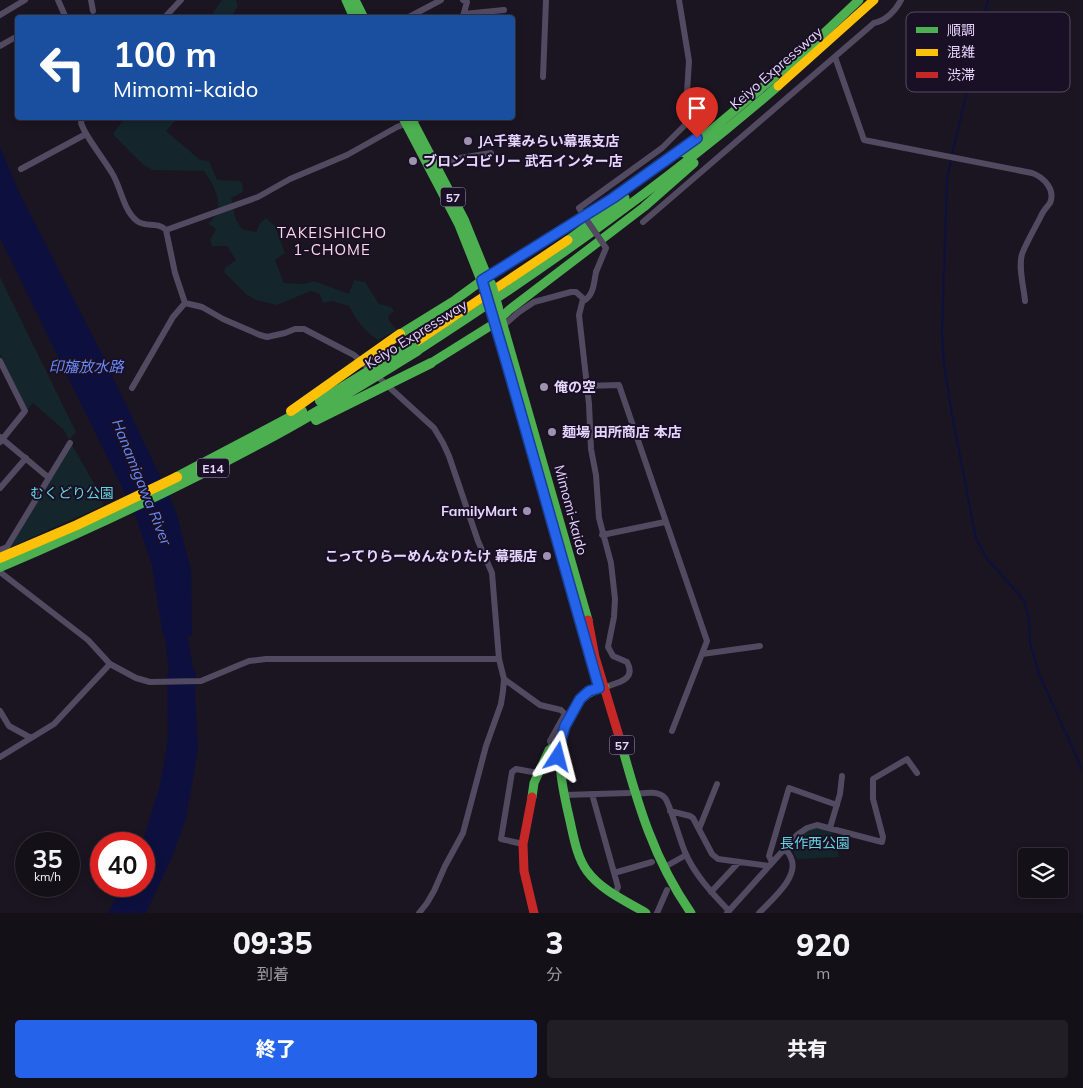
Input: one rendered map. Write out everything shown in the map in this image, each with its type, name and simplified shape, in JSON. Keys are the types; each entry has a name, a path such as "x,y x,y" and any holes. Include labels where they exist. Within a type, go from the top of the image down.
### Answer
{"main road":[{"path":"346,0 353,15"},
{"path":"355,0 362,15"},
{"name":"Keiyo Expressway","path":"415,347 442,326 558,247 672,162 803,53 859,0"},
{"name":"Keiyo Expressway","path":"0,567 92,527 199,471 415,347 553,261 640,197 750,110 816,54 874,0"},
{"path":"199,471 302,404 400,334 486,282 613,198 736,110"},
{"path":"199,471 344,407 431,363 498,317 644,207 750,110"},
{"name":"Mimomi-kaido","path":"411,120 486,282"},
{"name":"Mimomi-kaido","path":"412,120 466,221 498,317 632,794 641,833 652,862 667,890 683,913"},
{"name":"Keiyo Expressway","path":"0,558 199,471"},
{"path":"534,913 524,871 523,844 534,783 549,750 556,745 582,696 589,691 602,687"},
{"path":"556,745 564,795 581,861 592,878 646,913"},
{"name":"Mimomi-kaido","path":"632,794 657,860 691,913"}],"street":[{"path":"0,15 25,0"},
{"path":"58,0 65,15"},
{"path":"167,15 181,0"},
{"path":"413,15 441,0"},
{"path":"543,77 546,0"},
{"path":"582,299 585,300 590,296 596,272 606,248 580,208 671,140 685,125 689,62 679,0"},
{"path":"643,222 874,23 886,18 901,0"},
{"path":"463,15 466,1"},
{"path":"470,15 504,10"},
{"path":"0,46 14,38"},
{"path":"835,57 864,140 1032,173 1046,181 1050,190 1050,202 1042,213 1022,256 1026,301"},
{"path":"82,120 86,134 111,172 128,210 135,220 142,224 162,226 166,230 175,273 185,303"},
{"path":"166,230 258,197 290,179 347,156 409,120"},
{"path":"21,169 86,134"},
{"path":"437,166 460,158 491,153"},
{"path":"498,317 519,312 540,299 571,292 576,292 582,299"},
{"path":"582,299 579,315 587,386 591,450 596,475 599,518 611,563 615,599 614,617 608,647 614,656 627,662 630,670 629,676 625,681 602,687"},
{"path":"132,388 173,317 185,303"},
{"path":"185,303 202,307 223,319 260,335 267,336 295,329 304,329 354,354 434,428 444,443 449,456 478,541 492,573 499,659 504,679 501,704 486,746 463,833 434,891 419,913"},
{"path":"0,361 25,411 1,439 49,478"},
{"path":"587,386 619,385 707,641 672,731"},
{"path":"0,550 8,547 70,443"},
{"path":"0,488 26,458"},
{"path":"602,535 665,522"},
{"path":"0,572 88,640 110,664 136,678 150,682 201,681 249,661 266,659 499,659"},
{"path":"702,654 760,646"},
{"path":"0,757 54,724 110,664"},
{"path":"504,679 540,705 561,710 565,714 550,741 556,745"},
{"path":"0,711 9,726 31,738"},
{"path":"564,795 657,793 664,796 686,855 728,912 785,848 806,828 817,826 830,828 882,842 883,837 873,799 873,778 907,759 917,773"},
{"path":"523,844 501,839 512,772 516,769 538,773"},
{"path":"830,828 837,805 842,776"},
{"path":"700,830 717,784"},
{"path":"771,864 769,856 789,788 837,805"},
{"path":"592,794 618,887 615,894"},
{"path":"670,811 693,818 714,857 739,862 771,864"},
{"path":"759,913 786,884 792,872 792,860 785,848"},
{"path":"663,868 686,855"},
{"path":"614,873 652,862"},
{"path":"712,892 739,862"},
{"path":"656,913 667,890"}],"green space":[{"path":"222,0 236,0 238,6 232,15 211,15"},
{"path":"124,120 176,120 166,131 200,160 209,161 217,180 239,181 242,183 243,192 231,198 236,220 242,229 256,232 260,223 266,218 275,226 285,253 275,260 284,283 305,284 314,281 349,294 354,280 365,282 379,304 391,307 394,311 388,316 390,322 397,330 378,340 361,325 349,306 332,301 323,303 320,294 311,291 277,305 256,300 247,295 224,272 225,268 236,260 227,246 212,246 210,240 216,229 208,224 214,218 217,211 218,198 204,171 153,170 145,166 113,134"},
{"path":"0,277 76,432 69,440 64,430 33,403 27,410 0,354"},
{"name":"むくどり公園","path":"72,445 104,505 9,548"},
{"name":"長作西公園","path":"817,828 832,830 839,857 797,859 791,848 793,844 805,832"}],"water":[{"name":"印旛放水路","path":"0,146 17,188 104,358 170,497 177,515 191,570 192,635 188,636 193,670 196,671 195,694 198,749 186,818 173,855 155,894 155,832 146,832 160,785 168,739 167,674 169,672 165,637 163,636 152,566 135,514 0,238"},
{"name":"印旛放水路","path":"116,897 153,897 146,913 108,913"}],"waterway":[{"path":"985,12 988,0"},
{"path":"952,155 967,92"},
{"path":"951,160 947,179 942,333 944,365 976,539 988,560 1024,600 1029,620 1030,643 1039,674 1083,771"}],"traffic: fast":[{"path":"346,0 353,15"},
{"path":"355,0 362,15"},
{"path":"684,153 803,53 859,0"},
{"path":"417,351 510,289 647,192 778,86"},
{"path":"404,120 459,225 484,288"},
{"path":"412,120 464,219 490,283"},
{"path":"400,334 455,300 488,276 613,198 687,145"},
{"path":"431,363 495,323 509,310 644,207 694,163"},
{"path":"568,240 625,198"},
{"path":"491,284 498,308"},
{"path":"499,311 588,620"},
{"path":"493,316 588,653"},
{"path":"320,401 413,344"},
{"path":"0,567 140,504 209,470 313,414 417,351"},
{"path":"316,420 431,363"},
{"path":"177,477 302,411"},
{"path":"605,687 593,691 579,701 564,731 560,756 564,795 576,848 587,871 607,890 646,913"},
{"path":"532,797 534,783 549,750 560,743"},
{"path":"621,743 648,831 667,873 691,913"}],"traffic: slow":[{"path":"778,86 874,0"},
{"path":"413,344 568,240"},
{"path":"484,288 492,313"},
{"path":"291,411 400,334"},
{"path":"0,558 77,525 177,477"}],"traffic: jam":[{"path":"588,620 595,657 621,743"},
{"path":"532,797 523,844 524,871 534,913"}],"place":[{"name":"JA千葉みらい幕張支店","path":"468,141"},
{"name":"ブロンコビリー 武石インター店","path":"413,161"},
{"name":"俺の空","path":"544,387"},
{"name":"麺場 田所商店 本店","path":"552,432"},
{"name":"FamilyMart","path":"527,511"},
{"name":"こってりらーめんなりたけ 幕張店","path":"547,556"}],"district":[{"name":"TAKEISHICHO 1-CHOME","path":"332,240"}],"route":[{"path":"558,757 562,733 580,699 589,691 599,688 482,280 636,183 697,138"}],"water label":[{"name":"Hanamigawa River","path":"142,482"}]}
